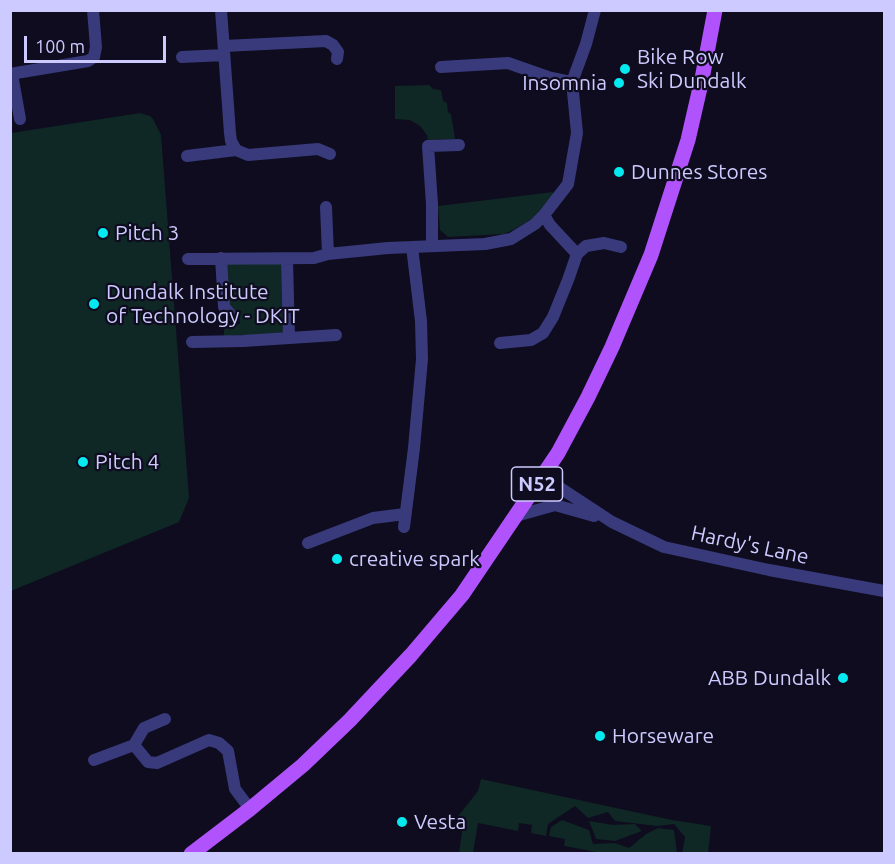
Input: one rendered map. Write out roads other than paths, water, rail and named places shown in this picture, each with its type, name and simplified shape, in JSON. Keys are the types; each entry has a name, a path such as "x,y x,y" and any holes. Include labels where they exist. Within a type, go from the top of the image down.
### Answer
{"main road":[{"name":"N52","path":"191,854 303,765 411,656 462,595 558,453 588,398 634,300 651,255 688,140 715,10"}],"street":[{"path":"20,119 11,74 88,61 94,57 96,47 93,10"},
{"path":"221,10 230,133 236,150"},
{"path":"188,259 314,258 328,254 388,248 485,244 511,239 540,220 568,184 578,133 572,82 595,10"},
{"path":"182,57 224,50 326,41 338,52 337,59"},
{"path":"441,67 508,63 548,77 572,82"},
{"path":"432,246 428,146 459,145"},
{"path":"187,156 236,150 248,155 318,149 330,154"},
{"path":"326,207 328,254"},
{"path":"540,220 550,225 577,255"},
{"path":"500,343 531,340 543,333 553,317 577,255 586,246 604,243 621,247"},
{"path":"308,543 373,518 404,520 414,448 422,359 421,321 412,248"},
{"path":"221,258 224,306 231,315"},
{"path":"287,259 289,338"},
{"path":"192,342 336,335"},
{"name":"Hardy's Lane","path":"542,476 612,522 664,547 692,555 885,591"},
{"name":"Hardy's Lane","path":"516,516 555,505 612,522"},
{"path":"94,760 134,745 144,728 165,719"},
{"path":"134,745 148,762 157,763 209,740 219,742 228,751 235,789 250,809"}],"place":[{"name":"Bike Row Ski Dundalk","path":"625,69"},
{"name":"Insomnia","path":"619,83"},
{"name":"Dunnes Stores","path":"619,172"},
{"name":"Pitch 3","path":"103,233"},
{"name":"Dundalk Institute of Technology - DKIT","path":"94,304"},
{"name":"Pitch 4","path":"83,462"},
{"name":"creative spark","path":"337,559"},
{"name":"ABB Dundalk","path":"843,678"},
{"name":"Horseware","path":"600,736"},
{"name":"Vesta","path":"402,822"}]}
